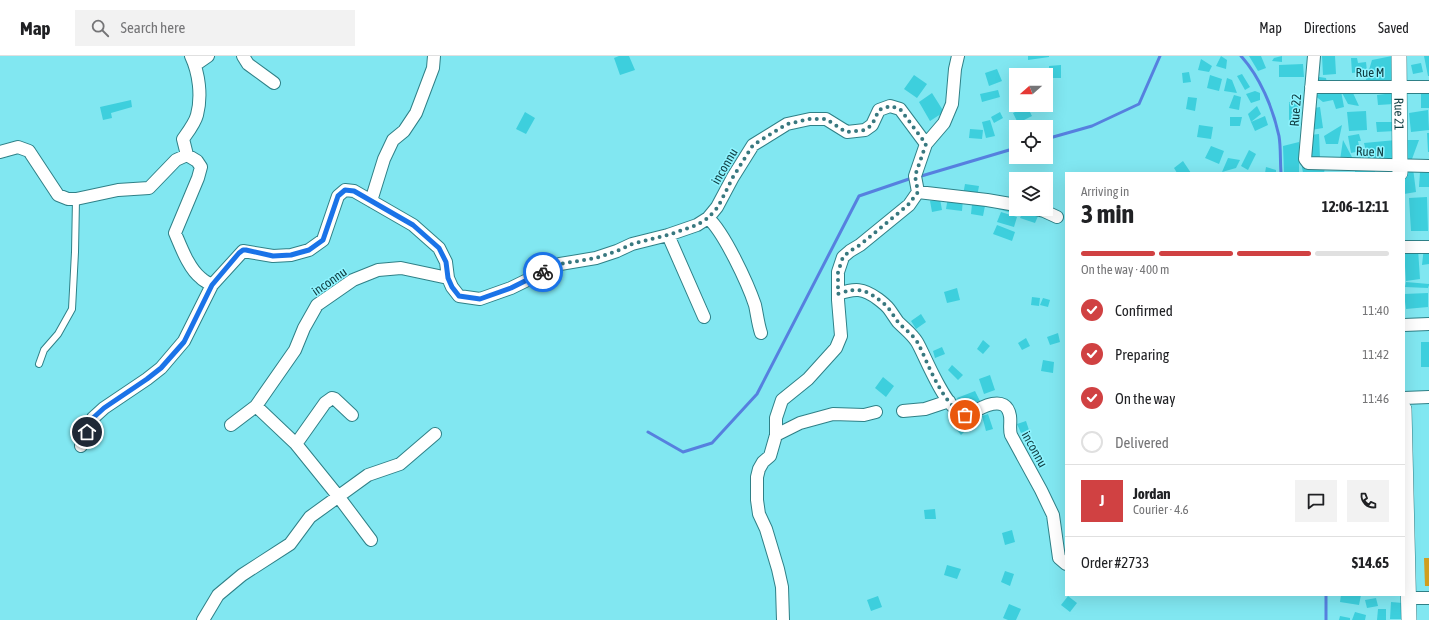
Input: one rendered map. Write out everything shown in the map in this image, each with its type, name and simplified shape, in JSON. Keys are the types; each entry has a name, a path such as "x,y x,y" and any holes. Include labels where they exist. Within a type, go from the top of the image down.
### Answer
{"street":[{"path":"208,56 193,60 200,94 197,116 183,139 187,155 197,161 202,167 175,233 182,251 193,269 200,278 212,285"},
{"path":"243,56 248,64 274,83"},
{"path":"371,201 384,159 393,140 404,131 416,113 433,68 434,56"},
{"path":"783,620 782,587 778,569 766,529 759,514 757,500 757,477 759,469 763,462 770,456 776,435 776,418 782,400 808,379 836,348 841,336 838,272 843,257 860,245 908,205 918,190 915,176 926,144 944,123 952,104 955,69 958,56"},
{"name":"Rue 22","path":"1311,164 1305,160 1314,56"},
{"name":"Rue 21","path":"1398,56 1400,86 1400,170"},
{"name":"Rue M","path":"1311,87 1429,87"},
{"name":"inconnu","path":"81,446 93,418 104,408 161,368 184,342 212,285 243,250 273,256 291,255 309,250 323,240 338,196 345,190 354,191 413,225 439,248 446,262 448,278 452,287 459,296 480,299 511,288 560,264 596,258 632,244 668,235 697,225 708,218 718,207 733,177 753,145 787,124 810,119 826,119 846,132 865,130 872,125 879,110 890,106 900,109 926,144"},
{"path":"0,152 18,147 29,151 58,196 68,199 76,199 118,190 149,188 176,160 187,155"},
{"name":"Rue N","path":"1311,164 1400,170 1429,166"},
{"path":"918,190 1009,204"},
{"path":"1053,215 1057,217"},
{"path":"708,218 714,223 736,261 755,306 761,333"},
{"path":"668,235 704,317"},
{"path":"1405,247 1429,246"},
{"name":"inconnu","path":"231,425 256,406 295,350 304,328 317,305 353,280 378,270 401,268 448,278"},
{"name":"inconnu","path":"838,294 851,289 862,290 872,294 888,308 898,322 908,330 918,344 930,370 948,401 959,412 965,415 996,403 1002,404 1007,409 1010,414 1011,435 1042,490 1053,515 1059,558 1065,563"},
{"path":"1405,325 1429,324"},
{"path":"1405,398 1429,397"},
{"path":"296,444 325,403 332,398 352,415"},
{"path":"903,411 925,410 948,401"},
{"path":"256,406 296,444 371,540"},
{"path":"776,435 800,423 832,414 864,415 876,412"},
{"path":"203,620 218,595 242,575 290,544 310,517 368,475 400,464 435,434"},
{"path":"1405,448 1410,620"},
{"path":"1409,598 1429,598"}],"lane":[{"path":"39,364 44,350 58,334 72,309 76,199"}],"shaded area":[{"path":"1424,558 1429,558 1429,586 1425,586"}],"building":[{"path":"619,56 629,56 635,70 620,75 614,58"},
{"path":"1028,56 1049,56 1049,57 1028,60"},
{"path":"1221,56 1227,60 1226,69 1216,66"},
{"path":"1249,56 1261,56 1266,68 1258,71"},
{"path":"1282,56 1282,62 1272,61 1274,58"},
{"path":"1322,56 1335,56 1336,74 1323,75"},
{"path":"1392,56 1394,81 1365,83 1372,60"},
{"path":"1424,56 1429,56 1429,76 1428,76"},
{"path":"1351,58 1357,58 1358,63 1366,62 1367,71 1352,73"},
{"path":"1201,59 1212,66 1209,72 1198,70"},
{"path":"1421,63 1423,72 1413,74 1411,65"},
{"path":"1303,64 1304,77 1279,77 1279,65"},
{"path":"1061,65 1061,78 1053,78 1053,68 1049,68 1049,66"},
{"path":"997,69 1002,81 989,86 985,73"},
{"path":"1189,72 1191,82 1183,83 1182,73"},
{"path":"1242,74 1250,87 1245,90 1237,76"},
{"path":"914,75 927,84 917,98 904,89"},
{"path":"1210,75 1222,79 1219,91 1207,88"},
{"path":"1313,76 1326,78 1327,83 1315,82"},
{"path":"1227,78 1232,80 1237,93 1224,91"},
{"path":"998,90 1000,97 982,102 980,94"},
{"path":"1255,91 1260,93 1260,100 1251,103 1246,94"},
{"path":"1341,91 1353,93 1359,106 1348,104"},
{"path":"1341,91 1344,107 1336,109 1333,100 1323,102 1314,95"},
{"path":"932,93 944,112 930,121 919,102"},
{"path":"1393,93 1394,104 1378,105 1377,95"},
{"path":"1421,94 1429,94 1429,108 1421,108"},
{"path":"1234,95 1241,97 1239,110 1229,108"},
{"path":"1188,97 1197,98 1195,111 1186,109"},
{"path":"131,100 132,107 111,113 112,118 103,120 100,107"},
{"path":"1289,102 1299,102 1299,125 1289,125"},
{"path":"1257,106 1261,114 1251,122 1248,114"},
{"path":"1320,107 1323,128 1311,130 1309,109"},
{"path":"1428,110 1429,130 1411,132 1409,113"},
{"path":"1366,111 1367,130 1349,131 1347,112"},
{"path":"525,112 535,118 526,134 516,129"},
{"path":"1000,112 1003,118 994,123 991,117"},
{"path":"1030,112 1032,116 1024,120 1016,120 1013,113"},
{"path":"1265,116 1268,125 1255,131 1251,122"},
{"path":"1230,117 1242,117 1240,126 1230,126"},
{"path":"990,120 995,136 986,138 982,122"},
{"path":"1376,122 1394,122 1395,131 1377,132"},
{"path":"1199,125 1213,127 1211,139 1197,137"},
{"path":"1342,125 1338,144 1326,144 1324,136"},
{"path":"970,129 983,130 982,139 969,138"},
{"path":"1427,133 1429,133 1429,152 1428,152"},
{"path":"1319,134 1320,158 1311,158 1310,135"},
{"path":"1359,134 1361,141 1358,141 1360,151 1351,153 1348,136"},
{"path":"1343,140 1353,159 1340,160"},
{"path":"1396,140 1396,159 1368,160 1364,143"},
{"path":"1400,140 1419,140 1412,159 1402,161"},
{"path":"1299,142 1299,172 1284,172 1283,146"},
{"path":"1211,146 1224,151 1219,164 1205,158"},
{"path":"1249,150 1256,154 1248,170 1241,166"},
{"path":"1228,158 1240,160 1236,168 1222,172"},
{"path":"1183,161 1190,172 1176,172 1174,168"},
{"path":"1375,165 1375,172 1355,172 1355,168"},
{"path":"1266,167 1276,170 1276,172 1265,172"},
{"path":"1302,167 1325,167 1324,172 1303,172"},
{"path":"1413,168 1416,192 1405,194 1405,172"},
{"path":"1420,172 1429,173 1429,187 1419,187"},
{"path":"965,184 979,186 977,197 963,195"},
{"path":"948,197 963,199 962,211 946,209"},
{"path":"1427,197 1428,231 1411,231 1409,198"},
{"path":"940,199 942,210 932,212 930,201"},
{"path":"999,203 1009,206 1009,212 998,209"},
{"path":"972,204 985,206 983,216 971,214"},
{"path":"1001,212 1009,214 1009,216 1017,217 1014,227 997,222"},
{"path":"1021,216 1038,216 1035,223 1020,218"},
{"path":"997,225 1015,232 1012,241 993,234"},
{"path":"1424,247 1429,248 1429,264 1422,265"},
{"path":"1418,249 1420,279 1406,281 1405,251"},
{"path":"1406,282 1429,285 1428,288 1405,287"},
{"path":"957,288 960,300 947,303 944,292"},
{"path":"1428,293 1428,307 1406,309 1405,294"},
{"path":"1032,297 1040,298 1039,306 1031,305"},
{"path":"1043,298 1050,300 1048,307 1040,305"},
{"path":"921,314 926,322 916,329 911,321"},
{"path":"1058,333 1060,342 1050,345 1047,337"},
{"path":"1026,338 1030,346 1022,350 1018,343"},
{"path":"983,340 990,346 983,354 977,349"},
{"path":"1421,342 1429,342 1429,367 1421,367"},
{"path":"942,347 945,354 935,358 933,351"},
{"path":"1043,360 1054,362 1053,373 1041,371"},
{"path":"952,365 963,375 958,380 948,370"},
{"path":"990,375 995,390 984,394 979,379"},
{"path":"883,377 894,386 886,397 875,388"},
{"path":"975,391 980,401 961,408 957,398"},
{"path":"988,414 993,429 986,431 982,416"},
{"path":"960,415 970,426 961,435 951,423"},
{"path":"1026,421 1029,430 1021,433 1017,424"},
{"path":"935,509 936,519 925,519 924,510"},
{"path":"1012,530 1015,542 1005,545 1002,533"},
{"path":"947,565 961,569 957,579 944,575"},
{"path":"1005,571 1014,574 1010,586 1001,582"},
{"path":"878,596 882,607 871,611 867,600"},
{"path":"1068,596 1077,603 1070,612 1061,605"},
{"path":"1341,596 1361,596 1359,605 1340,602"},
{"path":"1376,598 1378,606 1367,608 1365,600"},
{"path":"1391,602 1403,603 1402,619 1390,619"},
{"path":"1009,604 1021,609 1016,620 1008,620 1003,618"},
{"path":"1378,609 1386,609 1386,620 1377,620"},
{"path":"1355,612 1366,615 1365,620 1352,620"},
{"path":"1340,616 1350,618 1350,620 1339,620"}],"waterway":[{"path":"1053,137 1092,126 1139,104 1160,56"},
{"path":"1241,56 1260,83 1273,115 1280,141 1281,172"},
{"path":"918,177 1009,150"},
{"path":"648,432 683,452 712,443 757,394 859,196 912,178"},
{"path":"1326,596 1326,620"}],"way so far":[{"path":"543,272 560,264 596,258 632,244 668,235 697,225 708,218 718,207 733,177 753,145 787,124 810,119 826,119 846,132 865,130 872,125 879,110 890,106 900,109 926,144 915,176 918,192 908,205 860,245 843,257 838,272 838,294 851,289 862,290 872,294 888,308 898,322 908,330 918,344 930,370 948,401 959,412 965,415"}],"route":[{"path":"87,432 93,418 104,408 161,368 184,342 212,285 239,253 246,250 273,256 282,256 309,250 323,240 330,224 338,196 345,190 354,191 413,225 439,248 446,262 448,278 452,287 459,296 480,299 511,288 543,272"}]}
